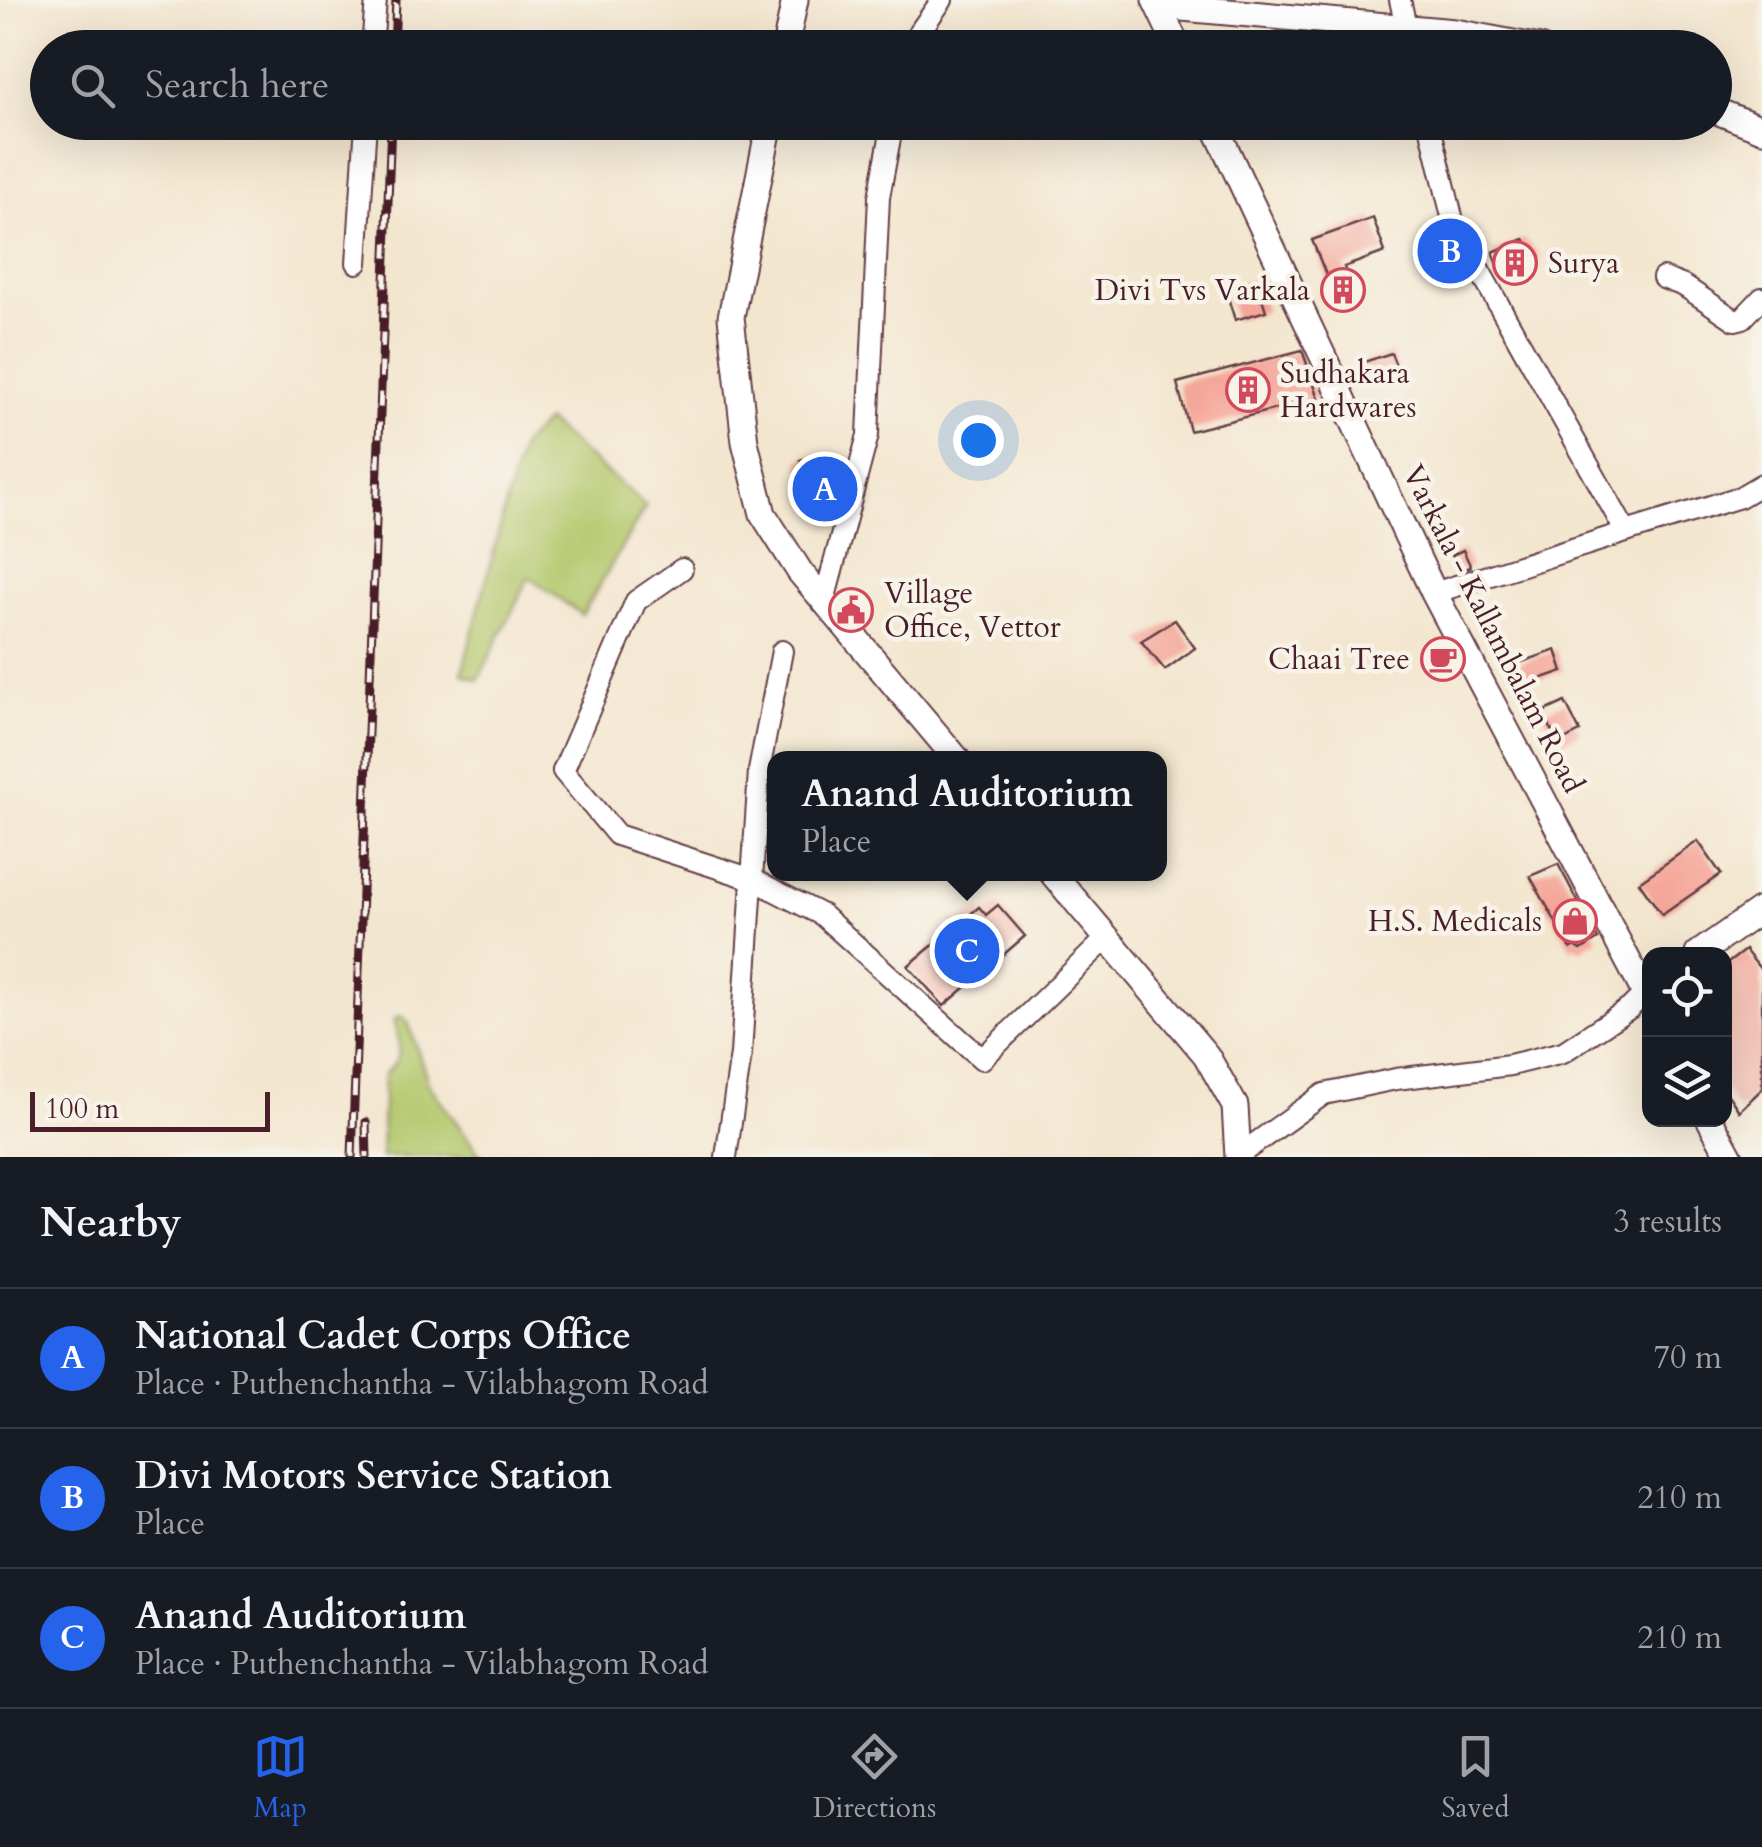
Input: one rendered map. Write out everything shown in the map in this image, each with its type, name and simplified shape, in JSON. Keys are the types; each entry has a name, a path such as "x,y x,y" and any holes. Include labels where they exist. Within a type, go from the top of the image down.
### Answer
{"main road":[{"path":"788,30 794,0"},
{"path":"1157,3 1356,30"},
{"path":"1157,3 1170,30"},
{"path":"1732,117 1762,129"},
{"path":"766,140 732,317 745,442 763,514 800,572 950,751"},
{"name":"Varkala - Kallambalam Road","path":"1221,140 1434,593 1642,984"},
{"path":"1059,881 1206,1056 1235,1106 1239,1156"},
{"path":"1708,947 1762,909"},
{"path":"1611,928 1642,952"},
{"path":"1714,1127 1730,1157"}],"street":[{"path":"374,30 376,0"},
{"path":"921,30 942,0"},
{"path":"1400,0 1406,30"},
{"path":"357,263 365,140"},
{"path":"824,600 868,435 880,197 891,140"},
{"path":"1433,140 1454,225 1626,532"},
{"path":"1664,278 1684,286 1735,320 1744,318 1762,298"},
{"path":"1434,593 1740,498 1762,484"},
{"path":"682,570 636,601 564,771 617,835 752,879 822,915 982,1059 1107,938"},
{"path":"726,1157 741,1054 759,771 782,651"},
{"path":"1239,1156 1324,1094 1564,1052 1642,999"}],"green space":[{"path":"546,421 646,506 582,615 529,577 478,680 462,673 521,446"},
{"path":"401,1016 408,1022 429,1085 482,1157 381,1157 384,1074 398,1056 394,1020"}],"building":[{"path":"1373,218 1385,252 1344,267 1356,300 1339,307 1312,240"},
{"path":"1444,235 1461,265 1445,272 1432,240"},
{"name":"Surya","path":"1524,239 1540,256 1524,270 1503,278 1493,252"},
{"path":"1256,279 1266,311 1235,320 1225,288"},
{"name":"Sudhakara Hardwares","path":"1302,350 1319,398 1190,431 1177,383"},
{"path":"1391,353 1398,370 1368,380 1361,363"},
{"path":"813,457 817,476 840,471 842,480 836,503 811,509 800,460"},
{"path":"1463,550 1471,567 1459,571 1452,555"},
{"path":"1175,620 1195,648 1165,670 1141,641"},
{"path":"1556,650 1563,671 1523,685 1516,664"},
{"path":"1565,702 1580,732 1558,743 1543,712"},
{"path":"1698,841 1721,874 1662,915 1639,882"},
{"name":"H.S. Medicals","path":"1558,864 1598,939 1581,950 1575,946 1571,949 1530,876"},
{"path":"998,905 1025,936 944,1006 908,966 979,907 986,915"},
{"path":"1745,950 1762,971 1762,1089 1739,1111 1732,1101 1732,960"}],"railway":[{"path":"395,30 396,0"},
{"path":"352,1157 390,140"},
{"path":"366,1122 367,1157"}],"place":[{"name":"Divi Motors Service Station","path":"1450,251"},
{"name":"Surya","path":"1515,263"},
{"name":"Divi Tvs Varkala","path":"1343,290"},
{"name":"Sudhakara Hardwares","path":"1248,390"},
{"name":"National Cadet Corps Office","path":"825,489"},
{"name":"Village Office, Vettor","path":"851,610"},
{"name":"Chaai Tree","path":"1443,659"},
{"name":"H.S. Medicals","path":"1575,921"},
{"name":"Anand Auditorium","path":"967,951"}]}
